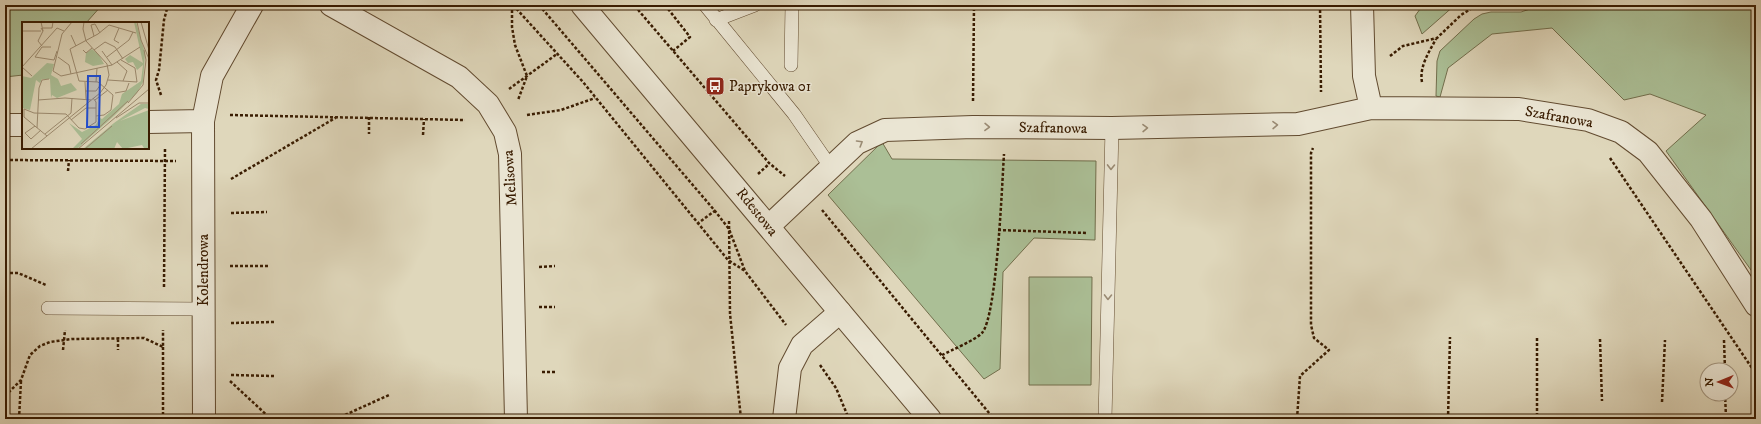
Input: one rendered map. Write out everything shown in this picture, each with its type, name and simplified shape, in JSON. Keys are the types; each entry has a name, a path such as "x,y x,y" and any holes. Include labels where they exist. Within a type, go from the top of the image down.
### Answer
{"street":[{"name":"Kolendrowa","path":"204,419 204,121 212,76 252,5"},
{"name":"Melisowa","path":"332,5 459,77 488,104 505,132 510,154 516,419"},
{"name":"Rdestowa","path":"582,5 930,419"},
{"path":"1362,5 1364,76 1371,108"},
{"name":"Szafranowa","path":"769,226 832,169 858,143 885,130 1006,127 1112,128 1298,124 1371,108 1519,109 1588,120 1621,132 1648,152 1701,219 1756,305"},
{"path":"157,122 204,121"},
{"path":"5,126 22,125"},
{"path":"784,419 790,368 802,345 840,312"}],"lane":[{"path":"705,5 794,114 832,169"},
{"path":"716,20 754,5"},
{"path":"791,65 792,5"},
{"path":"1105,419 1112,128"},
{"path":"48,308 203,309"}],"path":[{"path":"163,419 165,161 157,122 166,105 156,80 159,70 164,20 168,5"},
{"path":"512,5 512,27 515,45 527,76"},
{"path":"512,5 595,98 728,260 746,271"},
{"path":"539,5 729,229 746,271 776,311"},
{"path":"636,5 639,11 769,163 820,208 994,419"},
{"path":"665,5 690,37 673,51"},
{"path":"973,100 974,5"},
{"path":"1298,419 1300,376 1329,350 1314,338 1311,325 1311,153 1321,119 1320,5"},
{"path":"1448,109 1431,102 1423,90 1420,74 1426,58 1437,38 1461,15 1477,5"},
{"path":"1364,76 1403,46 1437,38"},
{"path":"204,121 231,114 472,120 488,104 557,54"},
{"path":"522,116 561,110 595,98"},
{"path":"231,108 231,122"},
{"path":"231,179 338,117"},
{"path":"369,117 369,134"},
{"path":"423,135 424,119"},
{"path":"942,355 982,334 987,323 994,290 1006,127"},
{"path":"1607,154 1756,374"},
{"path":"5,160 231,161 231,186"},
{"path":"68,171 69,160"},
{"path":"231,206 231,221"},
{"path":"231,213 267,212"},
{"path":"728,215 730,314 741,419"},
{"path":"998,230 1110,234"},
{"path":"230,258 230,273"},
{"path":"230,266 268,266"},
{"path":"536,267 555,266"},
{"path":"537,307 555,306"},
{"path":"230,316 230,323 274,322"},
{"path":"1448,419 1450,337"},
{"path":"19,419 21,380 30,355 40,346 50,342 72,339 144,338 163,347"},
{"path":"1537,338 1537,414"},
{"path":"118,339 118,350"},
{"path":"1600,339 1602,401"},
{"path":"1662,402 1665,340"},
{"path":"1724,340 1725,362"},
{"path":"227,386 230,381 230,368"},
{"path":"824,369 836,388 849,419"},
{"path":"230,375 274,376"},
{"path":"5,396 21,380"},
{"path":"230,381 271,419"},
{"path":"336,419 389,395"},
{"path":"1725,402 1726,416"}],"green space":[{"path":"5,5 102,5 87,22 22,22 22,75 5,77"},
{"path":"1423,5 1455,5 1422,34 1415,16"},
{"path":"1542,5 1756,5 1756,277 1666,151 1706,115 1650,94 1624,100 1552,28 1492,34 1448,68 1440,97 1436,96 1437,61 1440,51 1474,19 1482,14 1491,12 1521,12"},
{"path":"882,142 892,159 1096,161 1095,240 1034,238 1003,272 1000,369 984,379 828,195"},
{"path":"1029,277 1092,277 1091,385 1029,385"}],"place":[{"name":"Paprykowa 01","path":"715,86"}]}
